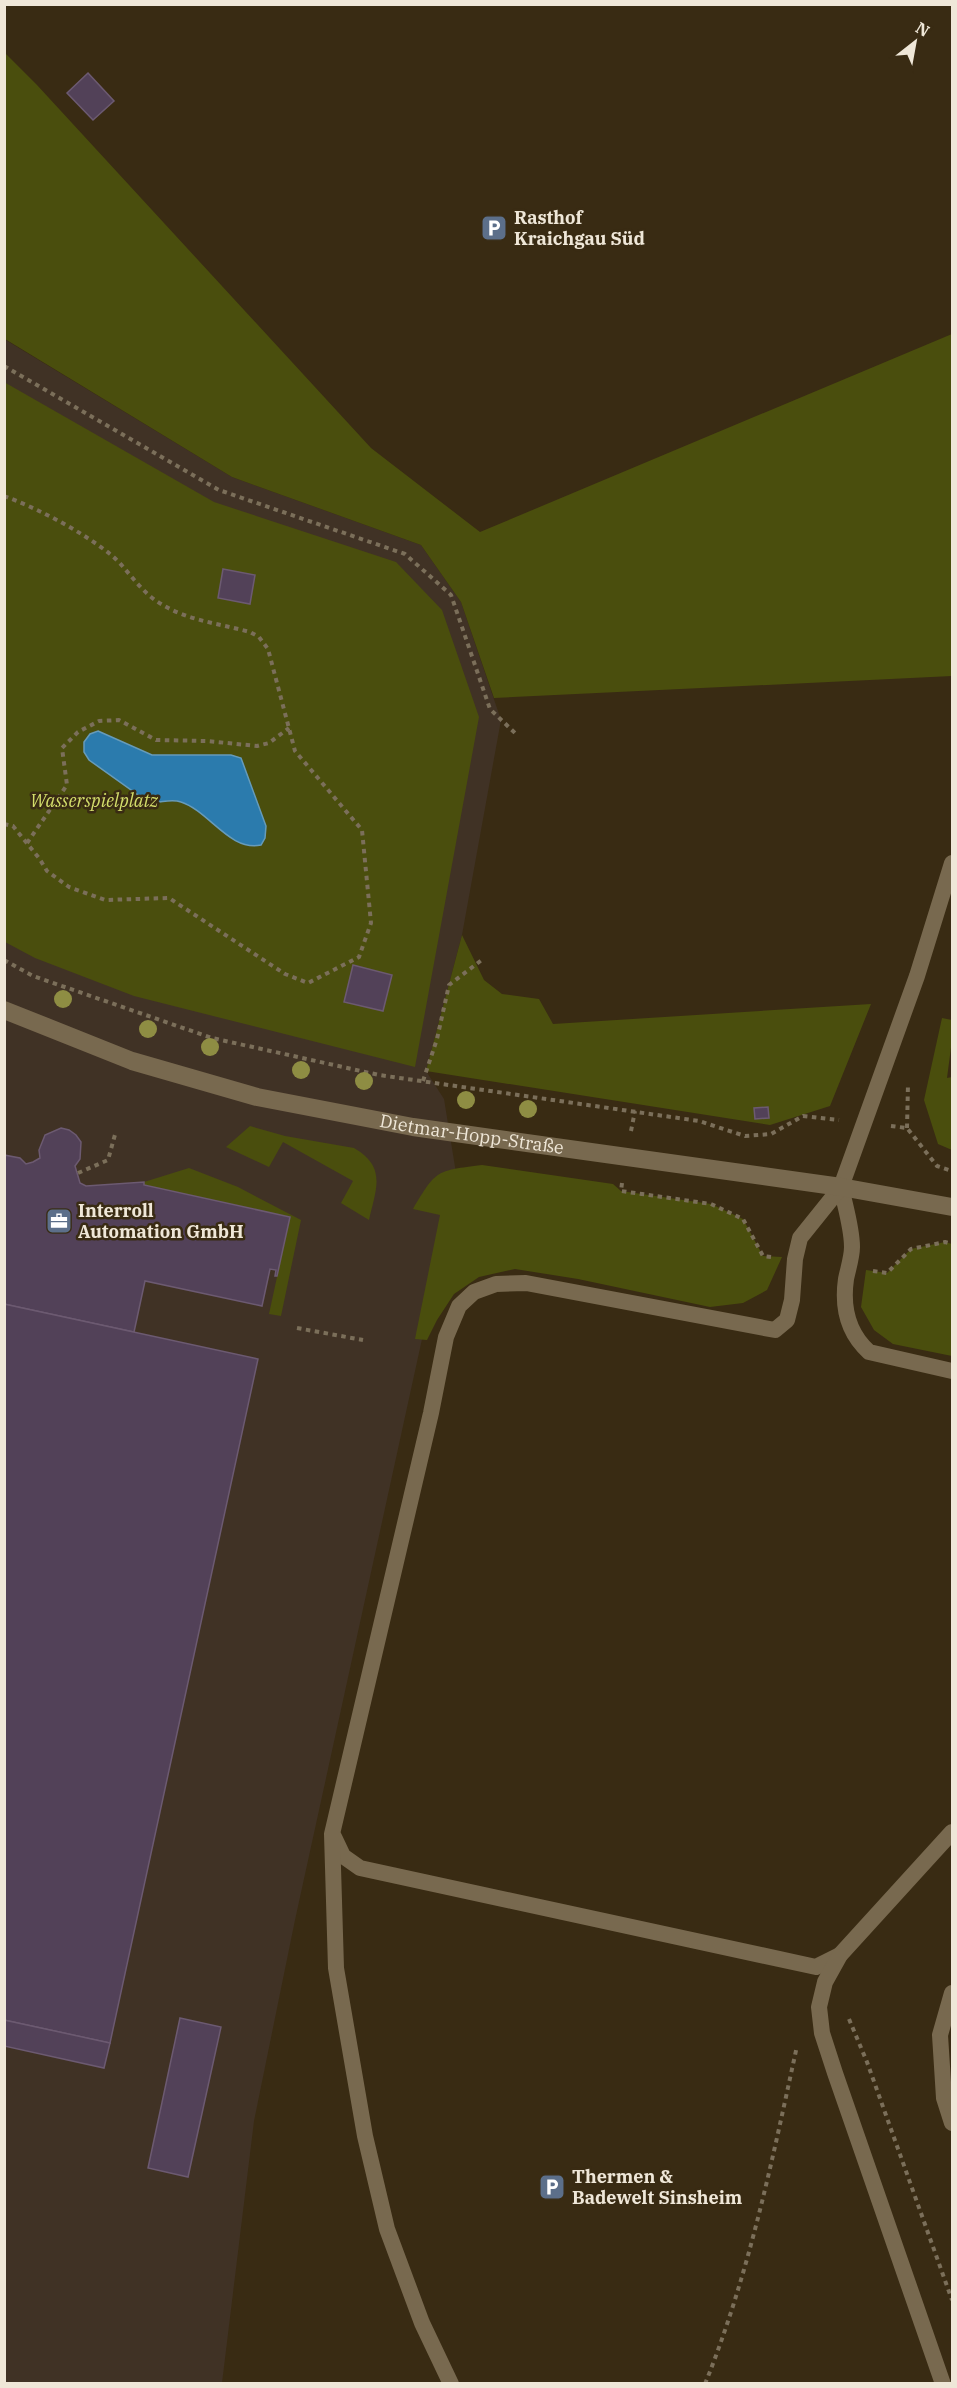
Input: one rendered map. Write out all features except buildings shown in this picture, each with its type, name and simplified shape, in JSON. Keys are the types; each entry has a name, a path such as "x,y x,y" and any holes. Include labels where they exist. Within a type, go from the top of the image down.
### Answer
{"street":[{"name":"Dietmar-Hopp-Straße","path":"4,1010 132,1061 257,1097 412,1127 841,1187 952,1207"}],"lane":[{"path":"451,2384 422,2323 387,2229 365,2136 336,1968 332,1834 431,1413 446,1337 459,1306 474,1292 496,1284 526,1283 775,1330 787,1320 792,1300 795,1258 800,1238 841,1187 917,976 952,863"},
{"path":"841,1187 852,1246 846,1283 846,1311 851,1331 869,1352 952,1371"},
{"path":"943,2384 822,2033 819,2002 825,1982 840,1955 952,1832"},
{"path":"332,1834 343,1856 360,1868 816,1967 840,1955"},
{"path":"952,1993 940,2035 944,2098 952,2123"}],"path":[{"path":"4,366 219,490 405,554 451,595 490,709 517,735"},
{"path":"4,496 34,508 111,554 154,600 186,617 250,632 259,637 268,649 295,751 362,830 371,923 358,957 308,983 285,974 169,898 105,900 69,887 47,871 13,826 4,824"},
{"path":"27,843 67,785 62,748 78,732 99,721 118,720 156,740 207,741 257,746 269,743 289,728"},
{"path":"423,1081 437,1039 449,985 483,959"},
{"path":"4,960 33,976 212,1038 379,1074 699,1121 745,1136 771,1134 803,1116 907,1128 937,1166 952,1171"},
{"path":"635,1111 625,1157 621,1191 711,1204 743,1219 763,1256 795,1258"},
{"path":"78,1173 108,1160 116,1131"},
{"path":"849,1268 887,1273 911,1249 945,1242 952,1244"},
{"path":"297,1328 363,1340"},
{"path":"819,2002 844,2006 867,2062 952,2300"},
{"path":"705,2384 747,2265 769,2179 797,2043"}],"shaded area":[{"path":"4,339 232,477 421,545 461,602 501,720 462,935 426,1071 444,1099 457,1179 295,1920 254,2121 222,2383 5,2383"}],"green space":[{"path":"5,53 371,448 480,532 952,334 952,676 494,698 461,602 421,545 232,477 5,339"},
{"name":"Wasserspielplatz","path":"4,382 214,502 396,562 442,610 479,717 415,1067 134,996 35,958 5,942"},
{"path":"462,935 484,980 502,994 539,999 553,1024 871,1004 830,1106 770,1125 426,1071"},
{"path":"942,1018 952,1020 947,1078 952,1077 952,1150 938,1144 924,1100"},
{"path":"250,1126 285,1136 354,1148 364,1155 375,1171 376,1180 369,1220 341,1203 353,1181 283,1142 269,1167 226,1147"},
{"path":"482,1165 613,1184 621,1191 711,1204 743,1219 763,1256 782,1257 767,1290 743,1303 710,1307 578,1279 515,1269 479,1277 454,1294 427,1340 415,1339 440,1215 413,1209 427,1186 439,1174"},
{"path":"189,1168 238,1187 301,1220 281,1316 269,1314 290,1217 144,1185 144,1182"},
{"path":"945,1242 952,1244 952,1356 893,1344 874,1330 861,1307 866,1270 887,1273 911,1249"}],"water":[{"path":"98,731 152,755 231,755 241,758 266,826 265,838 261,845 250,846 229,837 201,813 181,802 148,802 89,760 84,752 84,742 90,734"}],"place":[{"name":"Rasthof Kraichgau Süd","path":"494,228"},
{"name":"Interroll Automation GmbH","path":"59,1221"},
{"name":"Thermen & Badewelt Sinsheim","path":"552,2187"}]}
